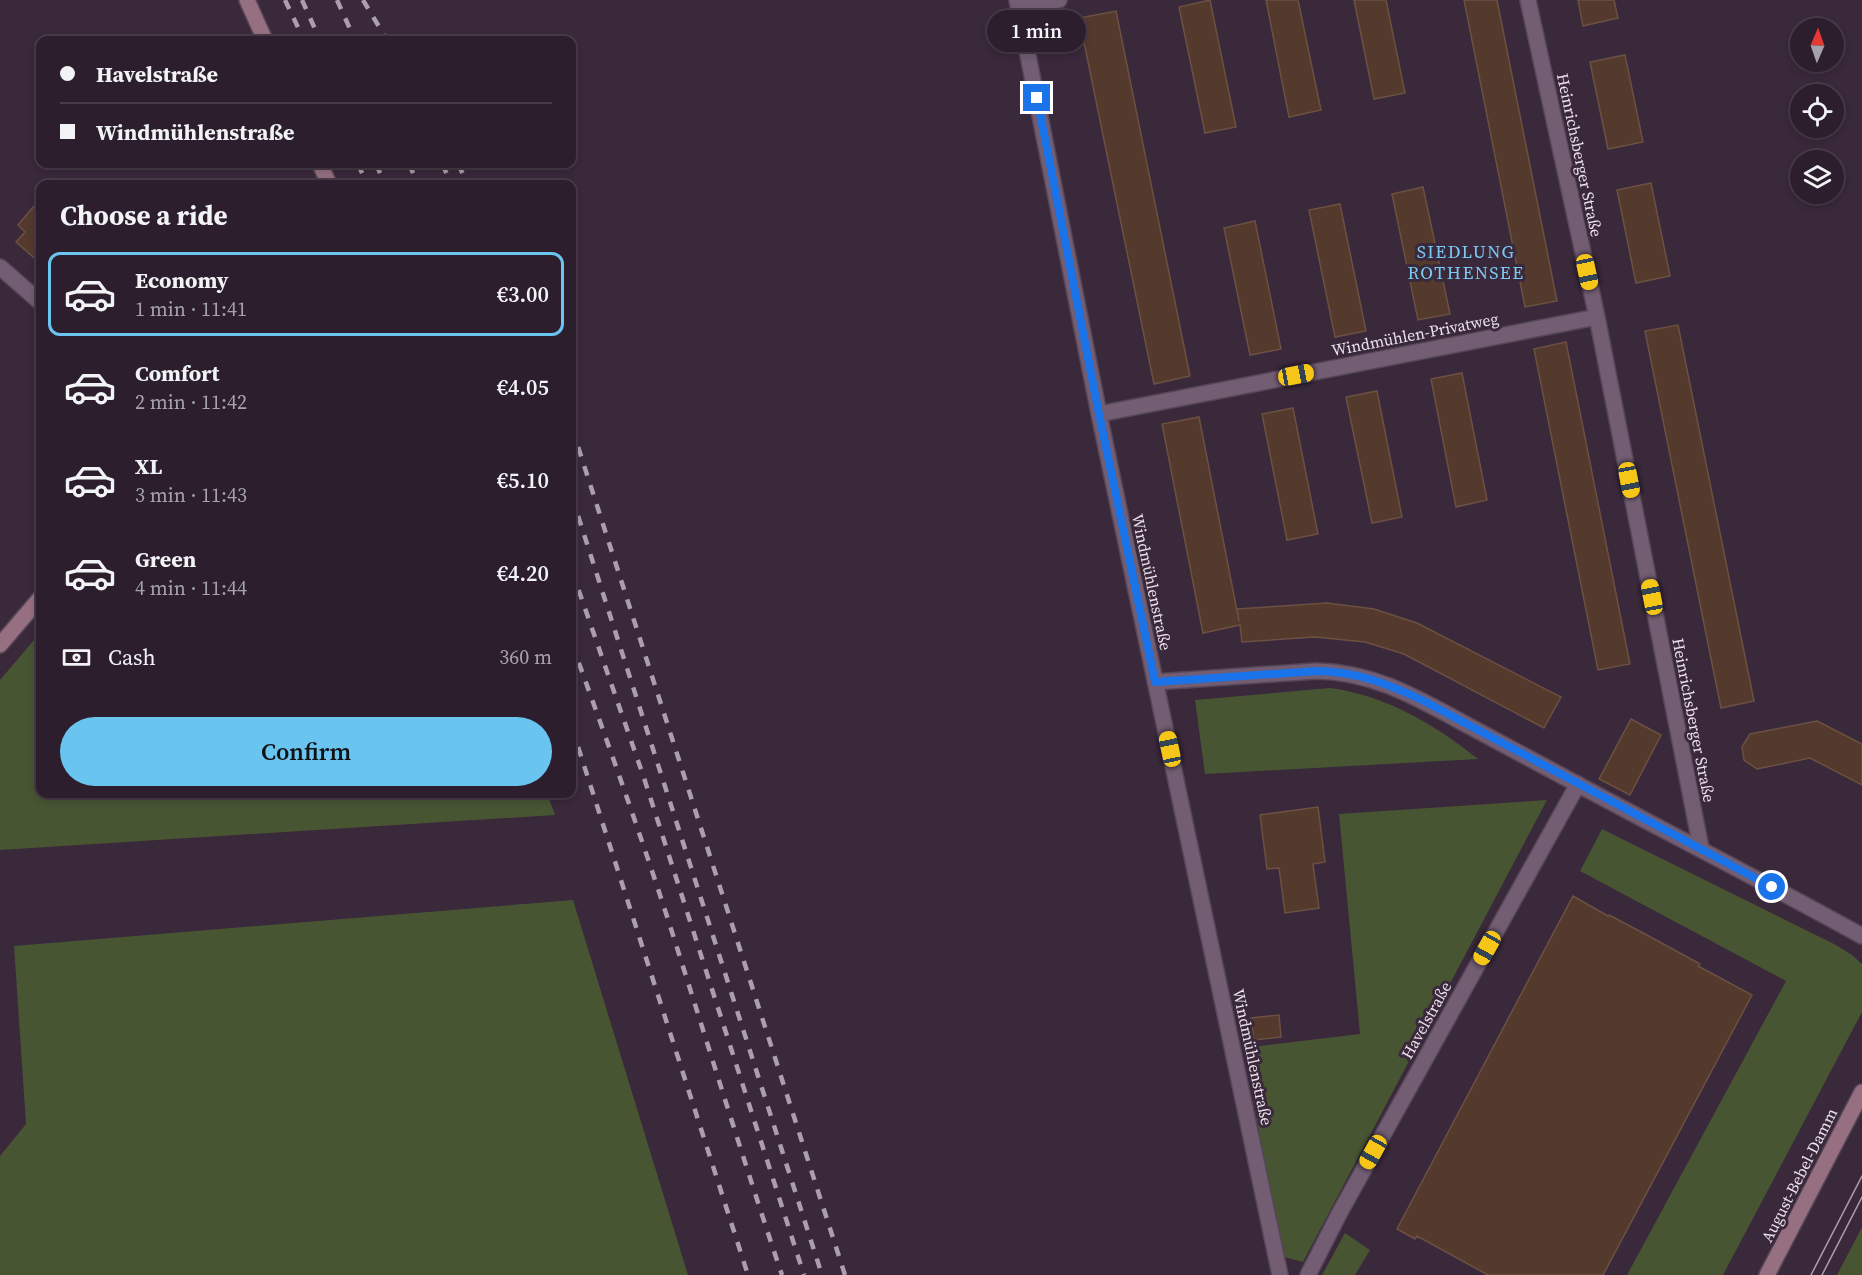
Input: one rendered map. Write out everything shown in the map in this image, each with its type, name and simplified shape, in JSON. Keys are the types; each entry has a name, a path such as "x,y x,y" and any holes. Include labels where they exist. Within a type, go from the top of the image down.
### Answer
{"main road":[{"path":"247,0 263,36"},
{"path":"0,645 36,603"},
{"name":"August-Bebel-Damm","path":"1767,1275 1862,1092"}],"street":[{"path":"1018,4 1059,0"},
{"name":"Heinrichsberger Straße","path":"1528,0 1597,317 1701,848"},
{"name":"Windmühlenstraße","path":"1018,4 1099,414 1280,1275"},
{"path":"0,267 36,298"},
{"name":"Windmühlen-Privatweg","path":"1099,414 1597,317"},
{"path":"1155,682 1317,671 1344,672 1384,683 1422,700 1862,936"},
{"name":"Havelstraße","path":"1308,1275 1339,1214 1578,784"}],"green space":[{"path":"36,638 36,798 549,798 555,815 0,850 0,680"},
{"path":"1330,688 1370,697 1409,713 1462,746 1478,759 1205,774 1195,700"},
{"path":"1547,800 1303,1262 1281,1256 1244,1048 1360,1034 1339,814"},
{"path":"1602,829 1836,945 1862,964 1862,1012 1723,1275 1627,1275 1786,981 1580,871"},
{"path":"573,900 688,1275 0,1275 0,1156 26,1124 14,946"},
{"path":"1862,1227 1862,1275 1837,1275"},
{"path":"1345,1233 1370,1250 1355,1275 1322,1275"}],"building":[{"path":"1210,0 1236,127 1205,133 1179,7"},
{"path":"1266,0 1298,0 1321,110 1289,117"},
{"path":"1354,0 1386,0 1405,93 1374,99"},
{"path":"1464,0 1497,0 1557,301 1525,307"},
{"path":"1578,0 1614,0 1618,18 1583,26"},
{"path":"1116,11 1190,376 1154,384 1079,18"},
{"path":"1625,55 1643,142 1608,149 1590,62"},
{"path":"1651,183 1670,276 1636,283 1617,190"},
{"path":"1423,187 1450,314 1418,320 1392,194"},
{"path":"36,204 36,260 16,242 25,232 18,225"},
{"path":"1340,204 1366,331 1335,337 1309,210"},
{"path":"1255,221 1281,349 1250,355 1224,228"},
{"path":"1678,325 1754,701 1721,708 1645,331"},
{"path":"1566,342 1630,664 1598,670 1534,349"},
{"path":"1462,373 1487,500 1456,507 1431,379"},
{"path":"1377,391 1402,517 1372,523 1346,397"},
{"path":"1293,408 1318,534 1287,540 1262,414"},
{"path":"1199,417 1239,621 1237,609 1327,603 1374,609 1417,623 1561,697 1544,728 1404,654 1365,642 1315,637 1242,642 1240,625 1203,633 1162,424"},
{"path":"1631,719 1661,735 1630,795 1599,779"},
{"path":"1817,721 1862,744 1862,785 1810,758 1757,769 1744,760 1742,747 1750,734"},
{"path":"1318,807 1325,862 1313,864 1319,908 1285,913 1279,868 1267,869 1260,815"},
{"path":"1573,896 1700,964 1698,966 1752,995 1603,1275 1488,1275 1417,1236 1415,1239 1397,1229"},
{"path":"1279,1015 1281,1037 1254,1040 1251,1018"}],"tram line":[{"path":"1811,1275 1862,1176"},
{"path":"1822,1275 1862,1197"}],"railway":[{"path":"285,0 302,36"},
{"path":"302,0 318,36"},
{"path":"337,0 353,36"},
{"path":"363,0 385,36"},
{"path":"360,168 365,180"},
{"path":"378,168 383,180"},
{"path":"411,168 416,180"},
{"path":"444,168 450,180"},
{"path":"460,168 466,180"},
{"path":"576,440 845,1275"},
{"path":"576,509 822,1275"},
{"path":"576,582 643,775 804,1275"},
{"path":"576,655 654,876 782,1275"},
{"path":"576,740 748,1275"}],"district":[{"name":"SIEDLUNG ROTHENSEE","path":"1466,262"}],"route":[{"path":"1037,98 1099,414 1155,682 1317,671 1344,672 1371,678 1422,700 1772,887"}]}
